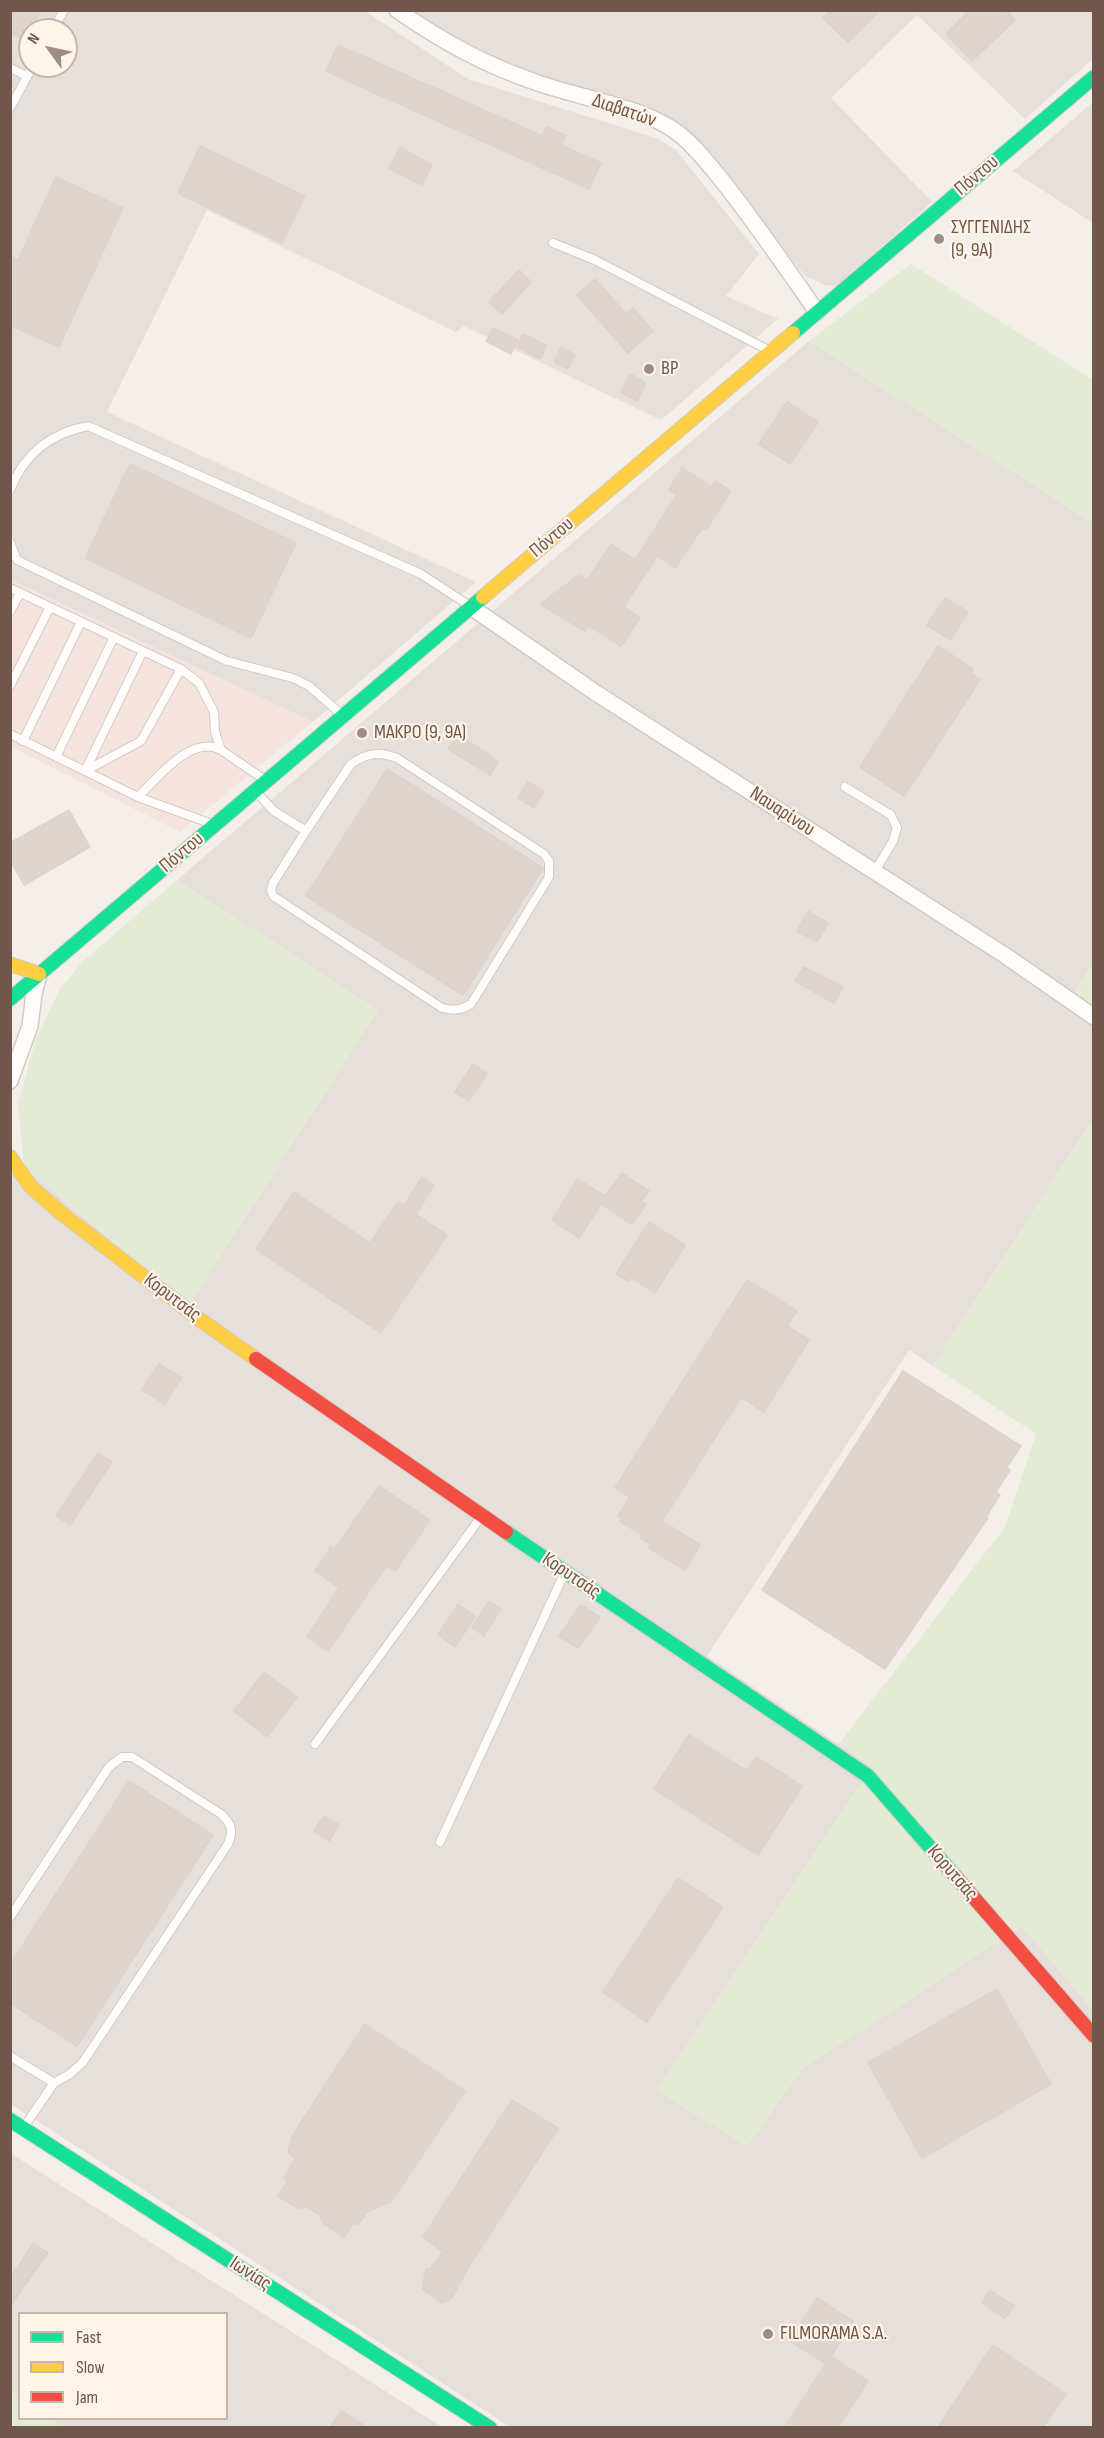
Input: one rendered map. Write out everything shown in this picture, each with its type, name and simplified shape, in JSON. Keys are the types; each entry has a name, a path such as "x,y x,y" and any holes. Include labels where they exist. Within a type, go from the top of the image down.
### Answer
{"street":[{"name":"Διαβατών","path":"397,10 479,61 539,84 651,118 678,133 704,158 742,206 817,312"},
{"name":"Πόντου","path":"10,999 1094,77"},
{"name":"Ναυαρίνου","path":"471,607 593,692 875,871 1006,956 1094,1017"},
{"path":"10,964 39,974 30,1026 10,1081"},
{"name":"Κορυτσάς","path":"10,1157 31,1187 61,1213 199,1319 565,1573 868,1776 1094,2036"},
{"name":"Ιωνίας","path":"10,2120 490,2427"}],"lane":[{"path":"10,108 26,78"},
{"path":"553,243 595,260 771,352"},
{"path":"10,490 20,469 34,451 59,434 88,426 421,574 471,607"},
{"path":"10,543 17,560 226,661 293,678 309,686 343,716"},
{"path":"10,588 182,669 199,682 214,712 215,732 221,750"},
{"path":"10,612 20,593"},
{"path":"10,686 50,607"},
{"path":"23,741 81,622"},
{"path":"56,757 114,637"},
{"path":"84,771 143,651"},
{"path":"84,771 141,741 182,669"},
{"path":"10,734 138,797 214,825"},
{"path":"138,797 195,747 215,746 260,786 274,811 306,831"},
{"path":"384,753 397,758 544,854 549,861 549,877 471,1004 457,1010 450,1010 442,1008 273,896 271,890 273,883 306,831 351,764 366,755 384,753"},
{"path":"845,787 891,815 897,828 893,841 875,871"},
{"path":"315,1744 482,1516"},
{"path":"440,1842 565,1573"},
{"path":"10,1917 109,1767 122,1757 132,1757 221,1814 231,1826 232,1835 228,1844 83,2062 70,2074 54,2083 23,2128"},
{"path":"10,2056 54,2083"}],"shaded area":[{"path":"11,11 365,11 468,79 659,139 676,150 759,254 726,296 778,319 661,420 464,326 456,332 207,210 107,412 476,582 313,722 11,580"},
{"path":"407,11 1093,11 1093,59 1025,119 917,15 831,98 932,202 837,286 825,285 805,276 732,185 683,132 513,70 453,42"},
{"path":"1093,102 1093,223 1013,171"},
{"path":"809,341 1093,523 1094,962 1072,995 1093,1010 1093,1119 933,1366 909,1350 707,1656 871,1766 747,2146 802,2069 1022,1926 1093,2010 1093,2427 510,2427 11,2104 10,1155 189,1305 378,1010 177,880"},
{"path":"10,580 313,722 180,832 11,747"},
{"path":"10,2153 442,2427 64,2427 53,2420 228,2420 228,2312 18,2312 18,2396 11,2390"}],"green space":[{"path":"911,264 1093,380 1093,523 809,341"},
{"path":"177,880 378,1010 189,1305 24,1166 18,1104 36,1039 60,989 82,962"},
{"path":"1093,962 1093,1010 1072,995"},
{"path":"1093,1119 1093,2010 1022,1926 802,2069 747,2146 656,2091 871,1767 839,1744 1005,1527 1036,1434 933,1366"},
{"path":"11,2390 18,2396 18,2420 53,2420 64,2427 11,2427"}],"building":[{"path":"10,10 41,10 37,18 18,18 18,36 10,32"},
{"path":"831,10 880,10 848,42 823,18"},
{"path":"970,10 1006,10 1015,20 972,61 946,34"},
{"path":"338,45 542,136 546,127 566,135 561,145 601,163 589,189 326,71"},
{"path":"200,146 305,196 282,243 178,193"},
{"path":"400,147 432,165 422,185 389,168"},
{"path":"56,177 123,208 59,347 10,325 10,256 18,260"},
{"path":"519,270 531,282 502,314 489,302"},
{"path":"595,279 626,314 633,308 653,331 628,353 577,295"},
{"path":"493,328 518,340 511,354 486,341"},
{"path":"523,334 547,346 540,359 517,347"},
{"path":"561,347 575,355 568,369 554,362"},
{"path":"630,374 646,383 637,401 621,392"},
{"path":"787,402 818,422 790,464 759,444"},
{"path":"130,464 296,543 251,638 85,558"},
{"path":"682,468 711,487 715,481 731,491 706,530 702,528 675,568 657,556 624,606 640,618 621,646 588,625 585,631 540,604 579,575 587,581 611,544 635,560 677,495 669,490"},
{"path":"945,598 968,612 950,640 927,625"},
{"path":"938,646 973,669 971,673 980,680 904,796 860,767"},
{"path":"459,734 498,762 490,775 448,749"},
{"path":"387,769 543,868 463,995 306,896"},
{"path":"528,782 544,791 534,808 518,798"},
{"path":"69,810 90,847 24,885 10,860 10,843"},
{"path":"808,911 828,923 817,942 797,931"},
{"path":"804,967 843,987 834,1003 795,981"},
{"path":"473,1064 487,1074 469,1101 455,1092"},
{"path":"622,1173 649,1191 641,1201 646,1204 632,1224 601,1204 579,1238 552,1220 578,1179 605,1196"},
{"path":"422,1177 434,1185 416,1214 447,1235 381,1333 256,1249 294,1192 370,1243 398,1202 404,1206"},
{"path":"649,1222 685,1245 655,1293 631,1277 628,1281 616,1274"},
{"path":"747,1280 797,1311 787,1326 809,1340 764,1412 741,1397 662,1521 700,1545 685,1570 649,1548 651,1544 641,1538 642,1535 620,1521 622,1518 618,1516 630,1497 615,1488"},
{"path":"159,1364 181,1378 165,1404 142,1390"},
{"path":"903,1371 1021,1446 1007,1467 1010,1470 996,1492 1000,1495 986,1517 988,1518 885,1669 762,1590"},
{"path":"98,1453 112,1462 70,1525 56,1516"},
{"path":"379,1486 430,1520 395,1571 387,1565 328,1651 307,1637 339,1588 315,1571 331,1547 334,1550"},
{"path":"489,1601 501,1609 484,1636 472,1627"},
{"path":"458,1604 475,1616 455,1647 438,1635"},
{"path":"581,1605 600,1617 578,1648 559,1636"},
{"path":"264,1672 297,1697 267,1737 234,1711"},
{"path":"689,1735 747,1771 756,1757 802,1786 758,1855 654,1789"},
{"path":"129,1781 213,1835 77,2046 10,2003 10,1965"},
{"path":"324,1816 339,1825 329,1841 314,1831"},
{"path":"678,1878 723,1907 647,2022 603,1992"},
{"path":"997,1989 1051,2084 922,2158 868,2063"},
{"path":"365,2024 465,2091 391,2202 367,2212 358,2225 354,2222 344,2237 324,2224 320,2215 307,2207 298,2208 278,2196 288,2181 284,2178 296,2158 288,2153 292,2136"},
{"path":"512,2100 558,2128 466,2271 452,2298 442,2303 422,2289 426,2269 431,2268 443,2252 423,2237"},
{"path":"33,2243 48,2253 10,2306 10,2280"},
{"path":"990,2290 1014,2306 1005,2318 982,2303"},
{"path":"817,2298 853,2321 826,2364 790,2341"},
{"path":"993,2345 1066,2394 1043,2427 938,2427"},
{"path":"831,2356 868,2381 838,2427 785,2427"},
{"path":"341,2411 366,2427 330,2427"}],"traffic: fast":[{"path":"793,333 1094,77"},
{"path":"10,999 483,597"},
{"path":"506,1532 868,1776 955,1876"},
{"path":"10,2120 490,2428"}],"traffic: slow":[{"path":"483,597 793,333"},
{"path":"10,964 39,974"},
{"path":"10,1157 31,1187 61,1213 199,1319 256,1359"}],"traffic: jam":[{"path":"256,1359 506,1532"},
{"path":"955,1876 1094,2036"}],"place":[{"name":"ΣΥΓΓΕΝΙΔΗΣ (9, 9Α)","path":"939,239"},
{"name":"BP","path":"649,369"},
{"name":"ΜΑΚΡΟ (9, 9Α)","path":"362,733"},
{"name":"FILMORAMA S.A.","path":"768,2334"}]}
